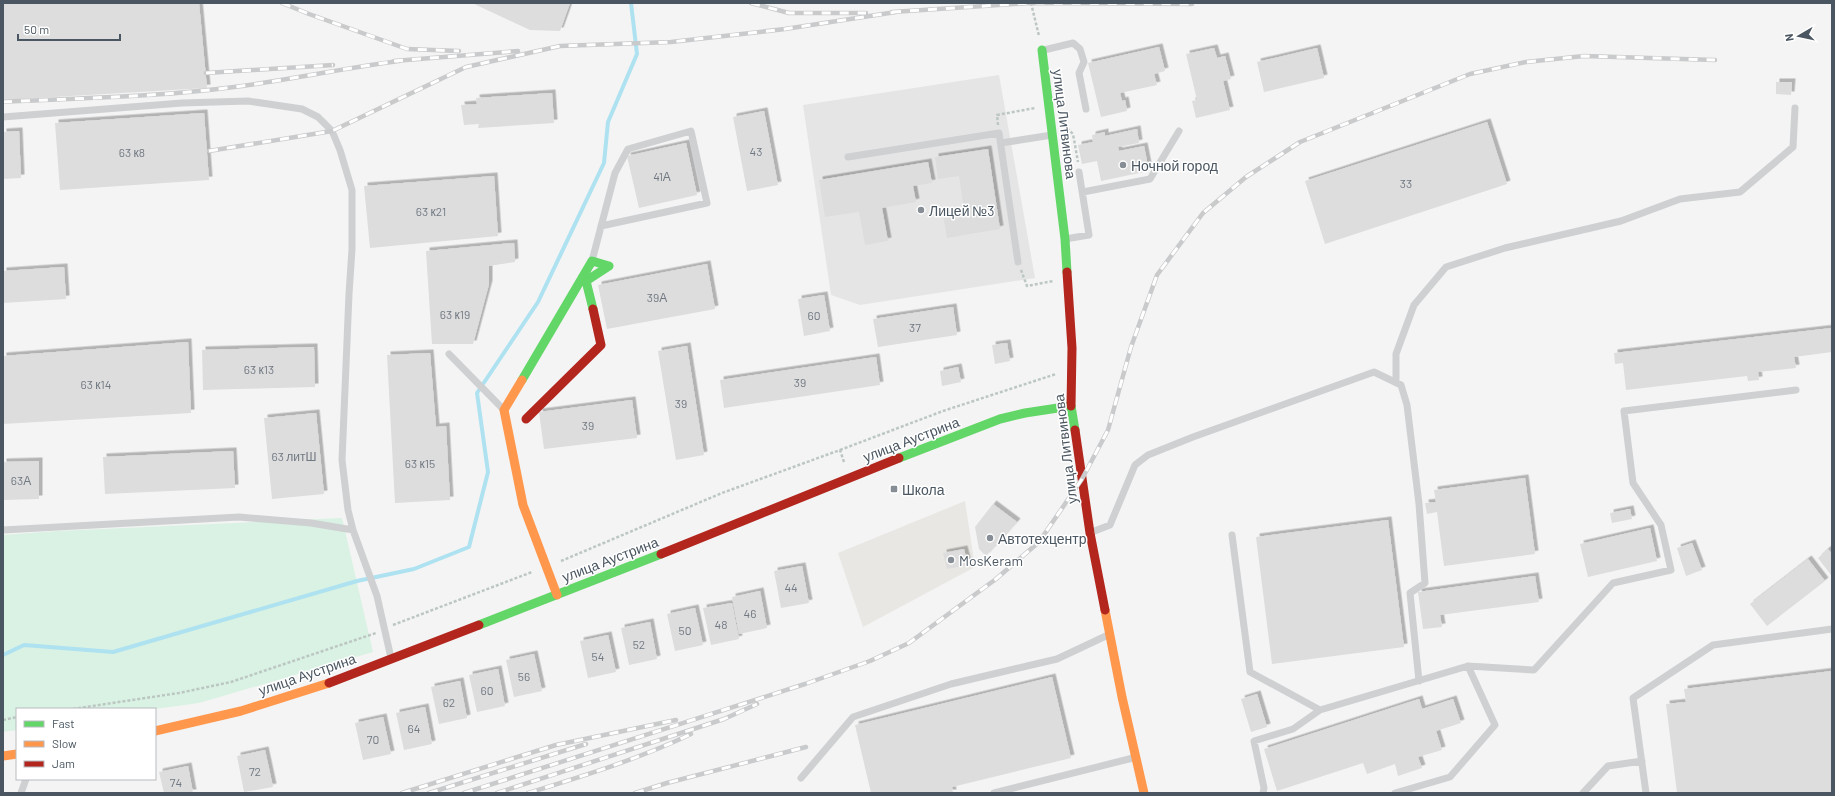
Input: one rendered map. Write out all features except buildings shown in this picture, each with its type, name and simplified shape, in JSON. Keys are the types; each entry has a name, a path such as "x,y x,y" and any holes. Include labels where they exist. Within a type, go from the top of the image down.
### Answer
{"main road":[{"name":"улица Литвинова","path":"1042,50 1065,239 1072,348 1071,406 1090,533 1144,793"},
{"path":"526,419 601,345 586,281 609,266 592,261 504,410 523,505 557,595"},
{"name":"улица Аустрина","path":"156,731 188,725 294,696 557,595 768,512 848,478 1000,419 1025,413 1071,406"},
{"path":"3,756 16,754"}],"lane":[{"path":"1042,50 1073,43 1080,49 1084,62 1079,73 1086,109"},
{"path":"3,117 182,103 248,101 302,109 318,117 332,131 340,150 352,190 352,249 342,460 348,510 353,530 377,596 386,628 392,659"},
{"path":"1396,382 1396,354 1414,305 1446,268 1504,248 1621,221 1680,199 1740,192 1793,147 1795,108"},
{"path":"592,261 600,232 602,224 615,173 628,149 690,131 707,203 609,224 601,226"},
{"path":"1082,192 1150,179 1179,131"},
{"path":"848,157 1000,133 1018,262"},
{"path":"1001,143 1053,135"},
{"path":"1065,239 1089,235 1079,172"},
{"path":"449,354 504,410"},
{"path":"1090,533 1110,525 1135,465 1148,455 1193,437 1374,372 1401,385 1407,405 1419,504 1425,583 1410,593 1419,681"},
{"path":"1263,793 1264,788 1254,741 1294,729 1320,710 1468,666 1534,670 1614,583 1671,570 1661,525 1633,483 1624,411 1796,390"},
{"path":"3,530 239,517 311,523 353,530"},
{"path":"1232,535 1250,672 1320,710"},
{"path":"1646,793 1633,698 1713,645 1832,629"},
{"path":"801,778 853,716 951,684 1056,659 1110,634"},
{"path":"1395,793 1450,777 1495,725 1468,666"},
{"path":"994,793 1136,757"},
{"path":"1583,793 1608,766 1642,761"},
{"path":"21,793 26,780"}],"path":[{"path":"1031,3 1042,50"},
{"path":"1000,133 996,115 1048,106"},
{"path":"1018,262 1027,286 1068,279"},
{"path":"80,708 179,693 231,682 372,634 546,567 722,493 943,411 1072,368"},
{"path":"840,450 848,478"},
{"path":"3,720 16,718"}],"shaded area":[{"name":"Лицей №3","path":"999,75 1035,278 860,305 831,295 803,105"},
{"path":"965,501 975,567 863,627 838,553"}],"green space":[{"path":"342,518 373,652 199,703 156,709 16,708 16,730 3,732 3,535 58,531"}],"waterway":[{"path":"3,655 24,645 113,652 357,581 414,569 469,547 488,472 477,393 538,302 604,163 608,122 637,54 631,3"}],"railway":[{"path":"282,3 407,49 459,51"},
{"path":"751,3 789,13 866,13"},
{"path":"892,12 1031,3 1192,4"},
{"path":"209,151 332,131 466,67 560,46 671,42 785,29 896,12"},
{"path":"394,61 518,51"},
{"path":"464,793 805,684 870,661 909,643 996,579 1039,542 1082,479 1108,430 1131,347 1157,275 1203,213 1246,177 1300,142 1470,74 1526,62 1584,56 1715,60"},
{"path":"3,102 148,95 205,90 255,84 399,61"},
{"path":"206,73 333,65"},
{"path":"497,793 724,719 757,704"},
{"path":"402,793 556,745 676,720"},
{"path":"528,793 631,759 691,734"},
{"path":"429,793 586,744"},
{"path":"635,793 667,783 806,747"}],"traffic: fast":[{"path":"1042,50 1065,239 1067,272"},
{"path":"522,380 592,261 609,266 586,281 593,309"},
{"path":"899,458 1000,419 1025,413 1071,406 1075,430"},
{"path":"479,625 661,554"}],"traffic: slow":[{"path":"522,380 504,410 523,505 557,595"},
{"path":"1105,610 1122,697 1144,793"},
{"path":"156,731 241,711 329,683"},
{"path":"3,756 16,754"}],"traffic: jam":[{"path":"1067,272 1072,348 1071,406"},
{"path":"526,419 601,345 593,309"},
{"path":"1075,430 1090,533 1105,610"},
{"path":"661,554 899,458"},
{"path":"329,683 479,625"}],"place":[{"name":"Ночной город","path":"1123,165"},
{"name":"Лицей №3","path":"921,210"},
{"name":"Школа","path":"894,489"},
{"name":"Автотехцентр","path":"990,538"},
{"name":"MosKeram","path":"951,560"}]}
